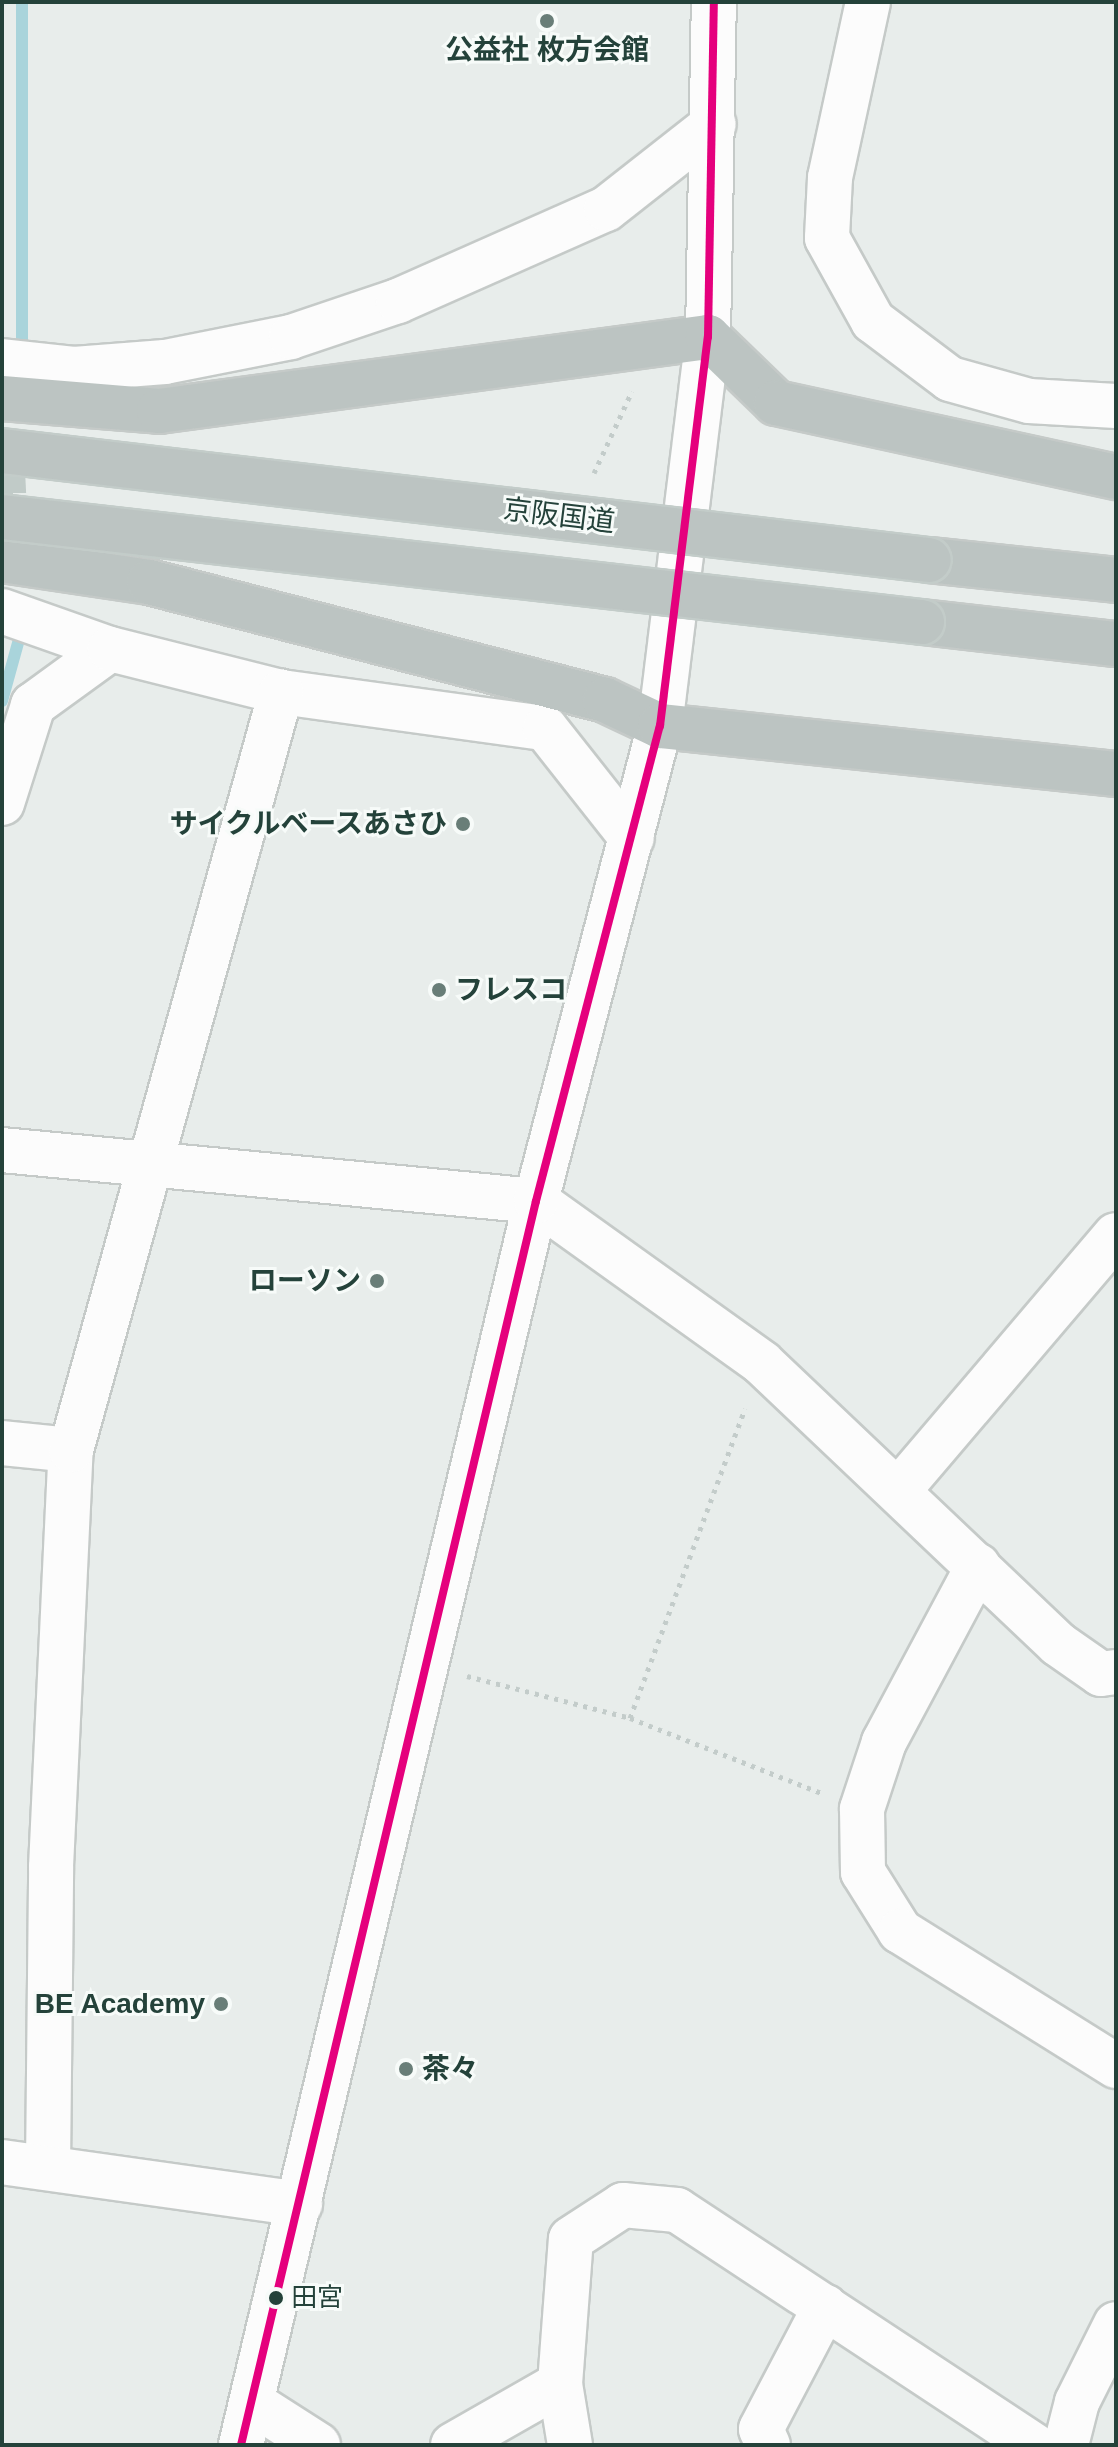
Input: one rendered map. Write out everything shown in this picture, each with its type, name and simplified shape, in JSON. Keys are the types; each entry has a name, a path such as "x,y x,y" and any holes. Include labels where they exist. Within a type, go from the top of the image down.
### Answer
{"highway":[{"path":"2,398 159,411 708,337 776,403 1116,477"},
{"name":"京阪国道","path":"2,451 1116,580"},
{"path":"2,517 1116,644"},
{"path":"3,596 165,586 605,700 660,726 1116,774"}],"street":[{"path":"241,2445 254,2404 431,1667 536,1201 660,726 708,337 714,2"},
{"path":"868,2 830,178 827,238 873,321 950,379 1029,401 1116,406"},
{"path":"2,361 74,369 165,362 291,337 398,301 606,209 714,124"},
{"path":"3,596 110,649 281,692 545,728 632,838"},
{"path":"2,803 33,705 110,649"},
{"path":"48,2168 51,1867 71,1450 281,692"},
{"path":"2,1150 150,1159 536,1201 762,1363 1058,1644 1101,1674 1116,1672"},
{"path":"898,1491 1116,1235"},
{"path":"2,1443 71,1450"},
{"path":"978,1566 884,1742 862,1809 863,1872 900,1931 1116,2066"},
{"path":"2,2162 300,2204"},
{"path":"570,2445 560,2384 571,2239 623,2205 677,2210 1034,2445"},
{"path":"768,2445 761,2429 825,2307"},
{"path":"1066,2445 1077,2402 1116,2324"},
{"path":"453,2445 560,2384"},
{"path":"254,2404 318,2445"}],"path":[{"path":"594,473 635,385"},
{"path":"630,1718 762,1363"},
{"path":"431,1667 630,1718 862,1809"}],"waterway":[{"path":"22,2 22,355"},
{"path":"2,701 21,632"}],"tunnel":[{"path":"2,450 7,553"}],"transit line":[{"path":"241,2445 536,1201 660,726 708,337 714,2"}],"place":[{"name":"公益社 枚方会館","path":"547,21"},
{"name":"サイクルベースあさひ","path":"463,824"},
{"name":"フレスコ","path":"439,990"},
{"name":"ローソン","path":"377,1281"},
{"name":"BE Academy","path":"221,2004"},
{"name":"茶々","path":"406,2069"},
{"name":"田宮","path":"276,2298"}]}
